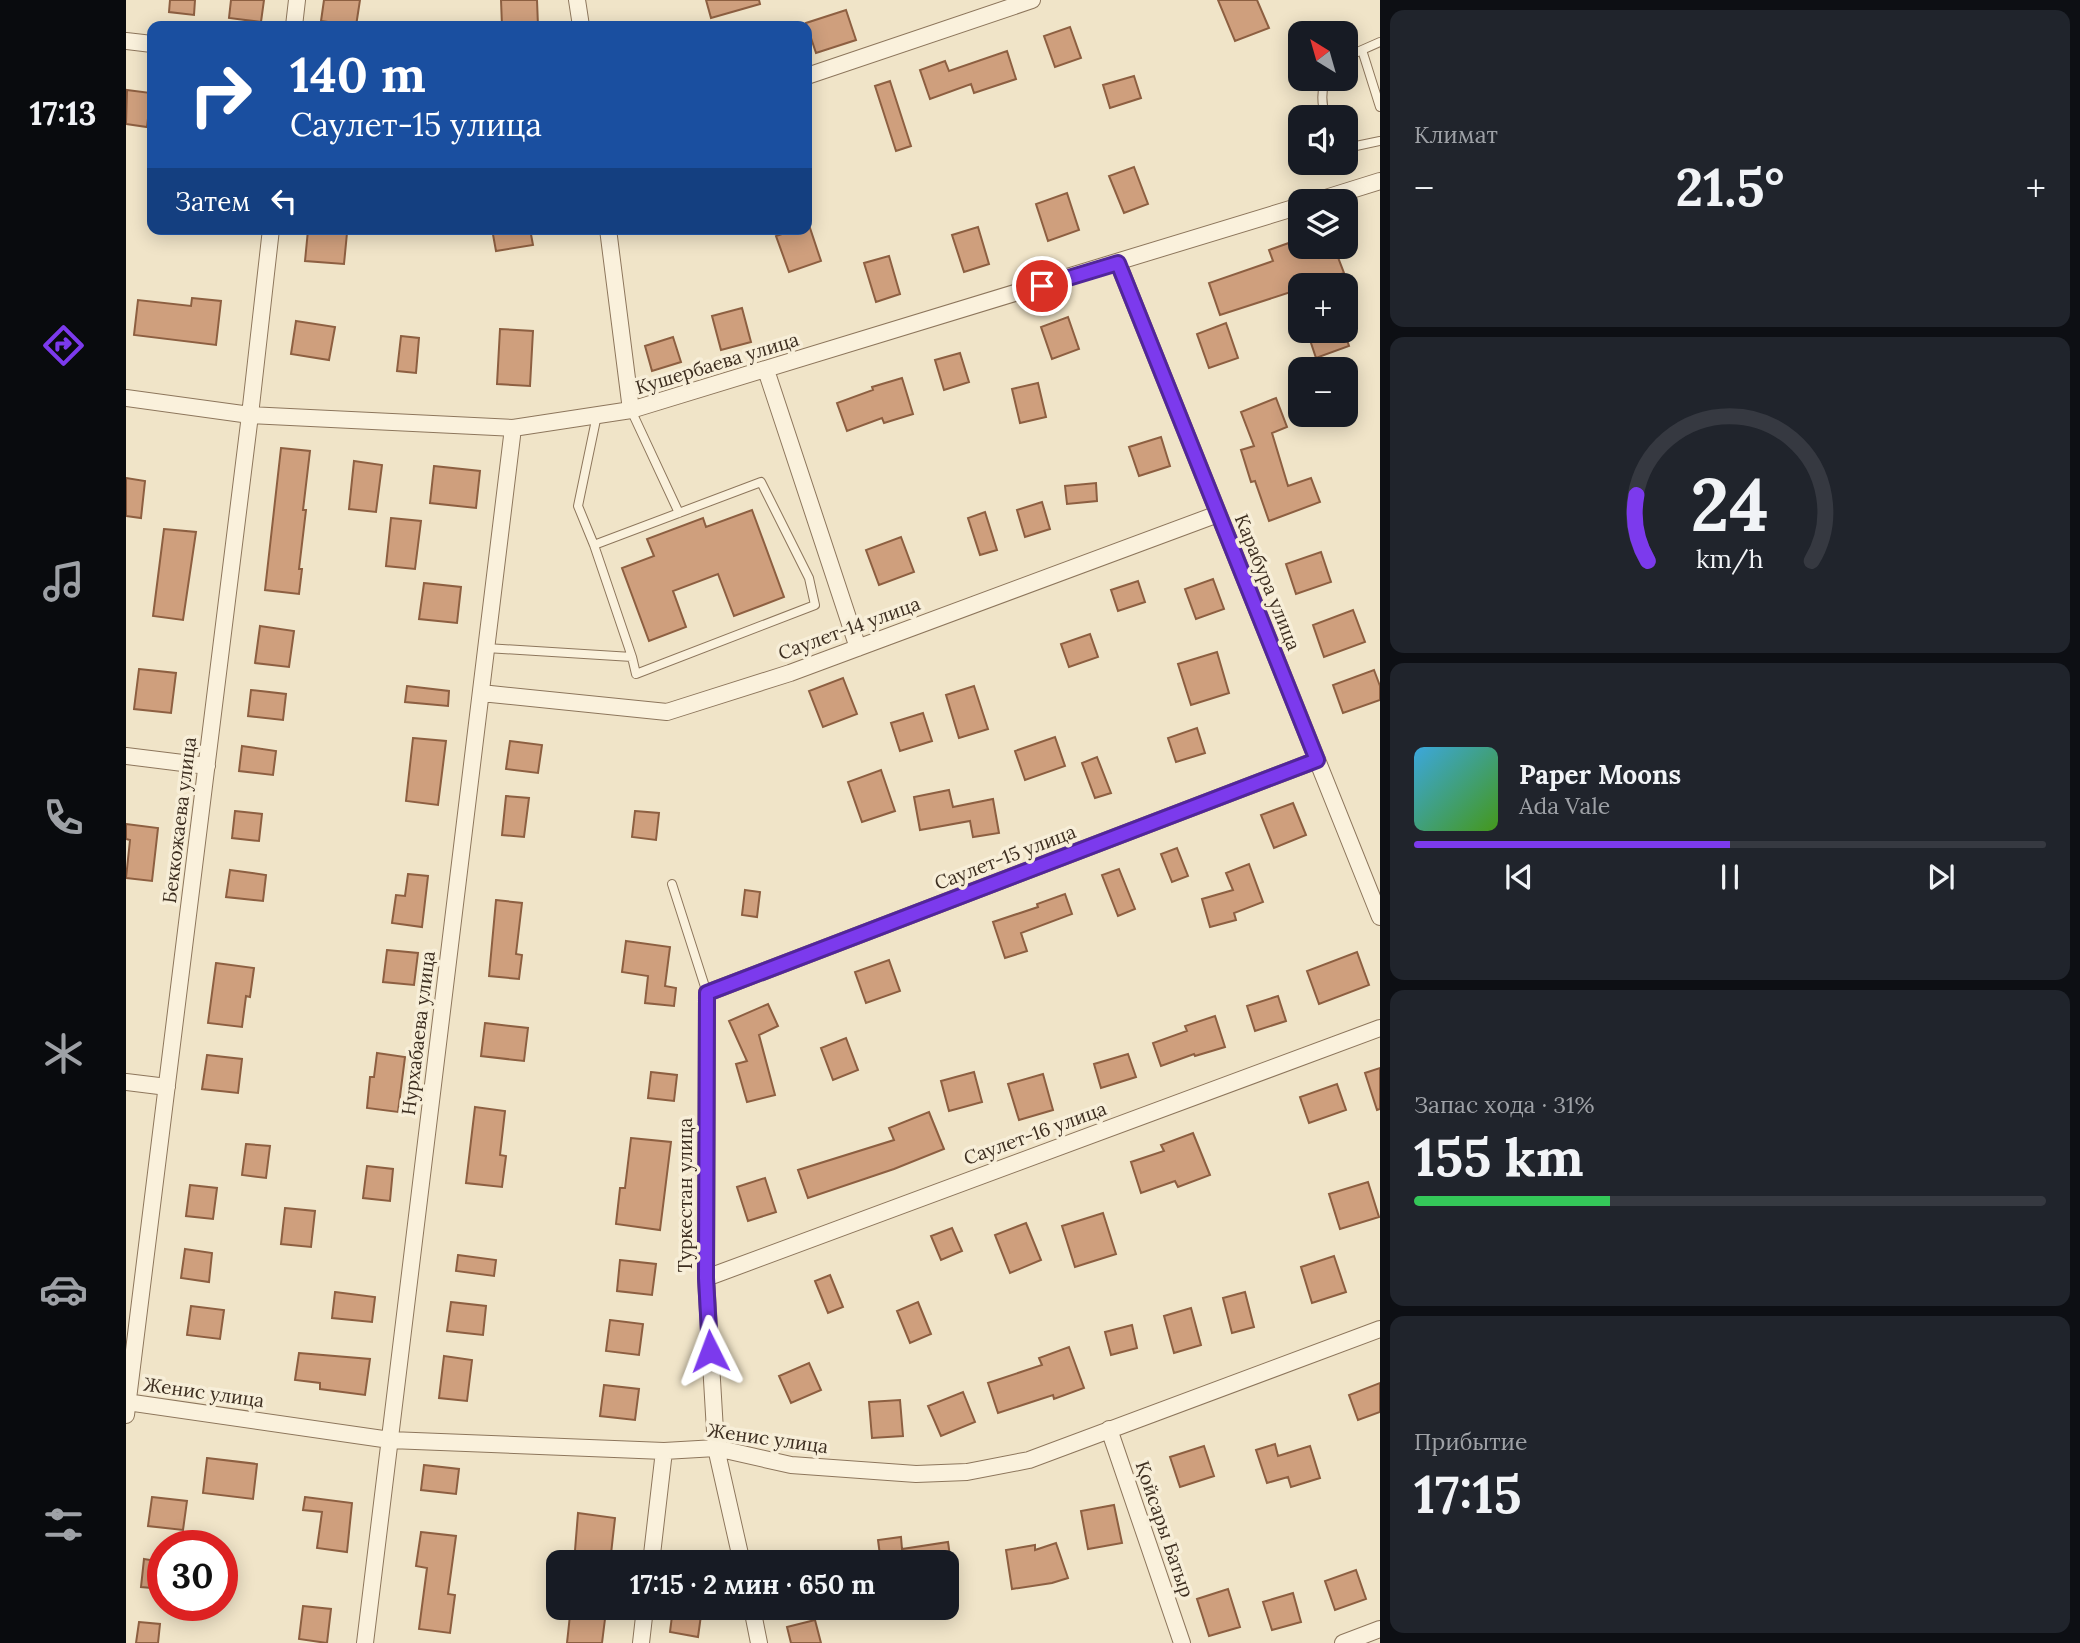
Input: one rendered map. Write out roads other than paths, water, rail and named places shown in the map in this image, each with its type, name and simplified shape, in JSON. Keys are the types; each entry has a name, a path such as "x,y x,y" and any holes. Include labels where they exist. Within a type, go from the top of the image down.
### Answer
{"street":[{"path":"295,21 297,0"},
{"path":"577,0 580,21"},
{"path":"812,74 1032,0"},
{"path":"126,41 147,43"},
{"path":"1354,189 1380,181"},
{"name":"Кушербаева улица","path":"126,398 250,415 513,428 631,410 1288,210"},
{"name":"Беккожаева улица","path":"127,1407 270,235"},
{"path":"609,235 631,410"},
{"name":"Карабура улица","path":"1118,263 1380,917"},
{"path":"765,370 858,648"},
{"name":"Нурхабаева улица","path":"365,1643 513,428"},
{"name":"Саулет-14 улица","path":"481,694 667,712 790,673 1218,514"},
{"path":"126,756 207,766"},
{"name":"Саулет-15 улица","path":"707,993 1317,760"},
{"name":"Туркестан улица","path":"707,993 706,1278 716,1448 739,1550"},
{"name":"Саулет-16 улица","path":"706,1278 1380,1028"},
{"path":"126,1082 167,1087"},
{"name":"Женис улица","path":"127,1407 390,1440 664,1451 716,1448 791,1465 916,1474 967,1472 1029,1460 1380,1329"},
{"name":"Қойсары Батыр","path":"1108,1429 1182,1643"},
{"path":"653,1550 664,1451"},
{"path":"641,1643 644,1620"},
{"path":"754,1620 759,1643"},
{"path":"1343,1643 1380,1629"}],"lane":[{"path":"1358,52 1380,42"},
{"path":"1362,50 1380,107"},
{"path":"1358,146 1380,141"},
{"path":"631,410 679,513"},
{"path":"594,545 761,482 808,578 815,605 636,674 594,545 578,506 597,415"},
{"path":"486,648 632,657"},
{"path":"672,884 707,993"}]}
